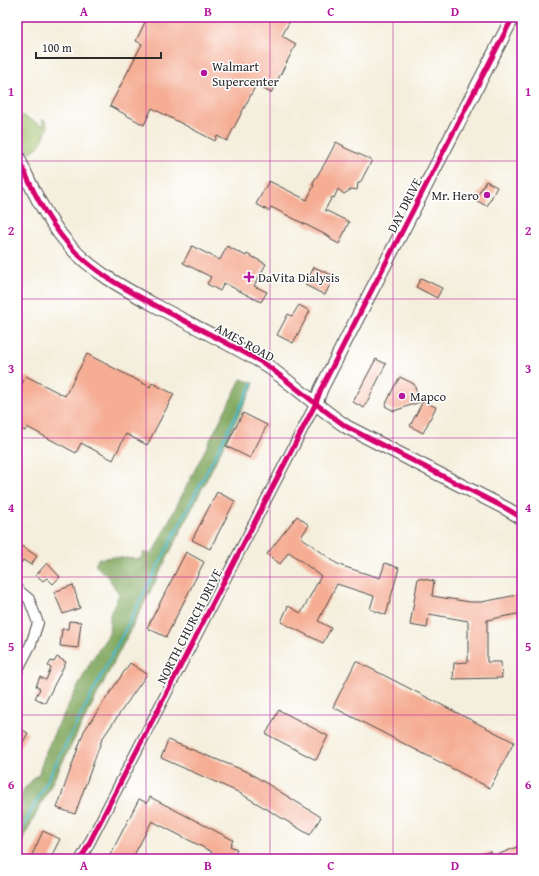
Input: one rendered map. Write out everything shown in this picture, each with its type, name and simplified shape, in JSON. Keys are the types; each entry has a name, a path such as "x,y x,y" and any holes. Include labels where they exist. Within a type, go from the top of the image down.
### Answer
{"street":[{"name":"DAY DRIVE","path":"316,403 321,389 512,17"},
{"name":"AMES ROAD","path":"17,155 42,209 68,245 110,280 148,302 265,364 316,403 329,415 347,427 522,518"},
{"name":"NORTH CHURCH DRIVE","path":"81,859 316,403"},
{"path":"17,589 29,598 38,623 31,644 17,671"}],"green space":[{"path":"17,113 43,126 43,119 48,126 42,142 33,151 29,152 17,132"},
{"path":"241,379 254,383 252,389 17,851 17,810 24,789 39,773 46,751 56,729 91,661 109,634 110,614 119,594 107,576 95,565 98,559 112,557 140,559 144,552 152,554"}],"building":[{"name":"Walmart Supercenter","path":"156,17 292,17 282,36 296,44 271,93 256,85 227,141 217,136 215,141 152,108 144,125 110,106 142,44 136,41 147,18 154,21"},
{"path":"336,142 344,146 343,147 372,160 360,183 358,183 357,190 352,189 344,194 338,189 334,198 332,197 325,210 349,222 339,244 330,239 330,237 271,207 269,211 256,204 269,181 307,200 314,185 312,184"},
{"path":"486,181 497,187 487,206 475,200"},
{"path":"192,246 220,260 227,246 266,264 254,286 267,292 261,302 224,283 220,291 207,284 211,277 183,263"},
{"path":"314,267 334,276 325,295 305,285"},
{"path":"421,278 442,288 437,298 416,287"},
{"path":"299,305 310,311 293,343 277,335 288,314 292,316"},
{"path":"87,354 150,387 152,383 174,394 147,445 126,434 113,460 81,443 76,453 27,427 25,431 17,427 17,393 26,376 65,396"},
{"path":"376,359 386,364 364,408 353,402"},
{"path":"400,377 414,384 420,402 394,411 385,406"},
{"path":"423,401 436,407 423,433 410,426"},
{"path":"243,413 267,425 250,458 226,446"},
{"path":"217,492 235,501 210,549 192,540"},
{"path":"297,516 309,525 301,537 336,563 380,578 385,563 399,568 386,615 370,609 374,596 337,584 318,621 331,628 323,643 281,622 288,606 301,613 321,576 289,552 280,564 267,554"},
{"path":"17,543 37,556 31,565 23,560 21,563 17,560"},
{"path":"186,552 204,562 166,637 147,628"},
{"path":"47,563 60,577 53,584 47,578 43,581 36,575"},
{"path":"418,578 434,581 432,596 470,602 482,602 522,594 522,613 487,620 487,662 501,662 502,678 453,679 454,663 468,662 468,621 429,614 427,628 410,625"},
{"path":"73,585 80,608 63,614 54,592"},
{"path":"69,621 81,622 78,648 60,646 62,629 68,629"},
{"path":"57,657 66,662 45,703 35,698 40,689 36,686 40,677 46,680 51,668 48,666 51,661 54,662"},
{"path":"356,661 514,742 490,788 333,707"},
{"path":"130,663 147,674 102,739 75,814 57,808 84,731"},
{"path":"279,710 328,736 316,760 266,734"},
{"path":"17,727 28,733 17,753"},
{"path":"168,740 248,772 321,817 310,835 238,792 161,758"},
{"path":"150,797 233,840 230,846 237,849 232,859 208,859 212,852 152,821 132,859 108,859 139,799 147,803"},
{"path":"43,831 60,839 50,859 30,859"},
{"path":"517,847 522,859 471,859 490,851 492,857"}],"waterway":[{"path":"17,839 252,384"}],"cycle path":[{"path":"81,859 513,17"},
{"path":"17,155 33,190 52,223 68,244 100,273 162,309 226,342 266,365 347,427 522,518"}],"place":[{"name":"Walmart Supercenter","path":"204,73"},
{"name":"Mr. Hero","path":"487,195"},
{"name":"DaVita Dialysis","path":"249,277"},
{"name":"Mapco","path":"402,396"}]}
